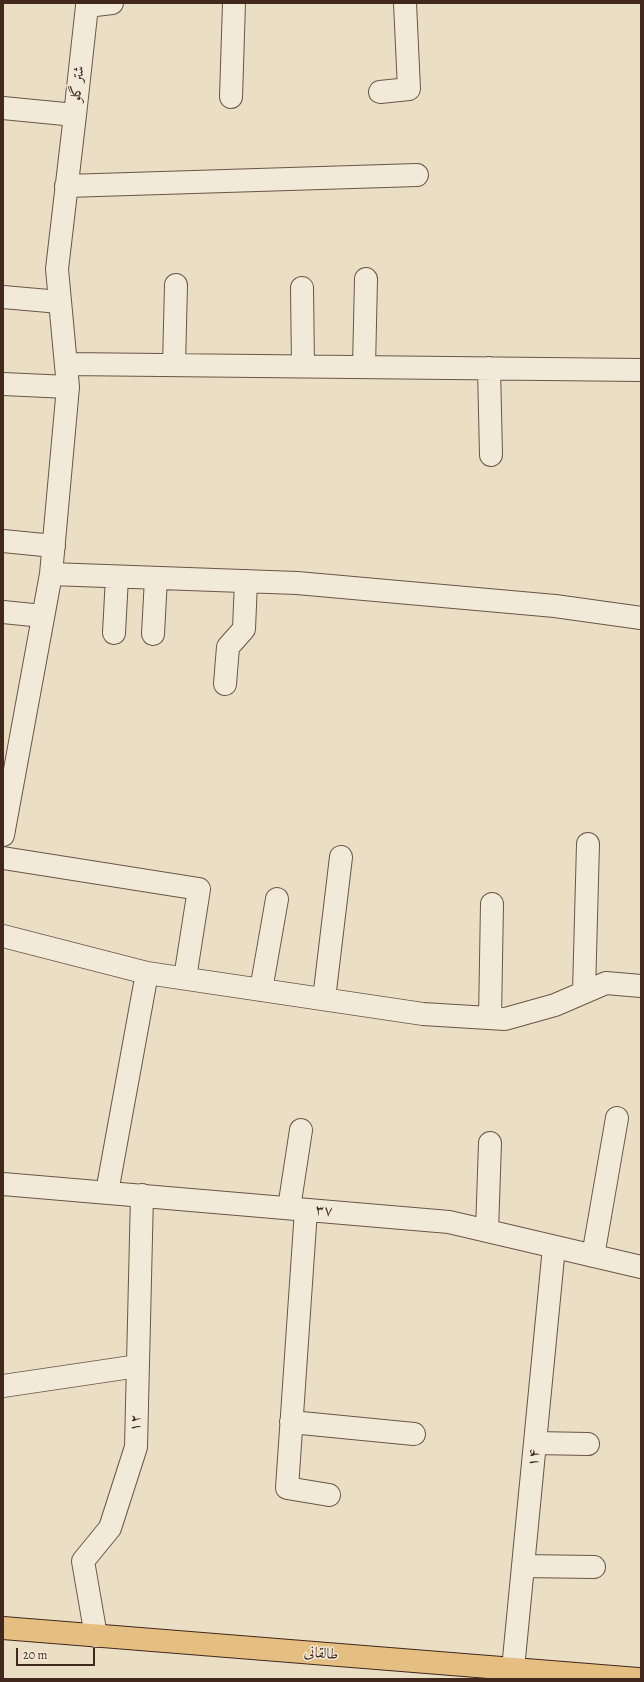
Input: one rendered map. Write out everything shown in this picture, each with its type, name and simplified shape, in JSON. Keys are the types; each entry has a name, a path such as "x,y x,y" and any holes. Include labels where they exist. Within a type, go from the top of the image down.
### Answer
{"main road":[{"name":"طالقانی","path":"3,1628 638,1679"}],"street":[{"name":"شتر گلو","path":"3,108 75,115 87,6 112,3"},
{"path":"230,97 234,3"},
{"path":"380,92 409,89 405,3"},
{"path":"3,835 44,616 54,546 68,387 57,269 75,115"},
{"path":"66,186 417,175"},
{"path":"364,367 366,279"},
{"path":"174,365 176,285"},
{"path":"302,288 303,366"},
{"path":"3,297 60,302"},
{"path":"66,364 641,370"},
{"path":"489,368 491,455"},
{"path":"3,384 68,387"},
{"path":"3,541 54,546"},
{"path":"51,574 297,584 555,606 641,618"},
{"path":"114,633 117,577"},
{"path":"153,634 156,578"},
{"path":"225,684 228,647 244,628 246,581"},
{"path":"3,612 44,616"},
{"path":"584,992 588,844"},
{"path":"324,999 341,857"},
{"path":"3,858 199,889 185,978"},
{"path":"262,990 277,899"},
{"path":"490,1018 492,904"},
{"path":"3,936 147,973 423,1014 505,1019 555,1005 606,984 641,986"},
{"path":"107,1192 147,973"},
{"path":"594,1256 617,1118"},
{"path":"301,1130 297,1209 291,1422 287,1488 329,1495"},
{"path":"487,1231 490,1143"},
{"name":"۳۷","path":"3,1184 449,1222 641,1266"},
{"name":"۱۲","path":"96,1636 83,1561 110,1528 136,1447 142,1195"},
{"name":"۱۴","path":"513,1669 554,1247"},
{"path":"3,1386 138,1366"},
{"path":"291,1422 414,1434"},
{"path":"535,1443 588,1444"},
{"path":"523,1566 594,1567"}]}
